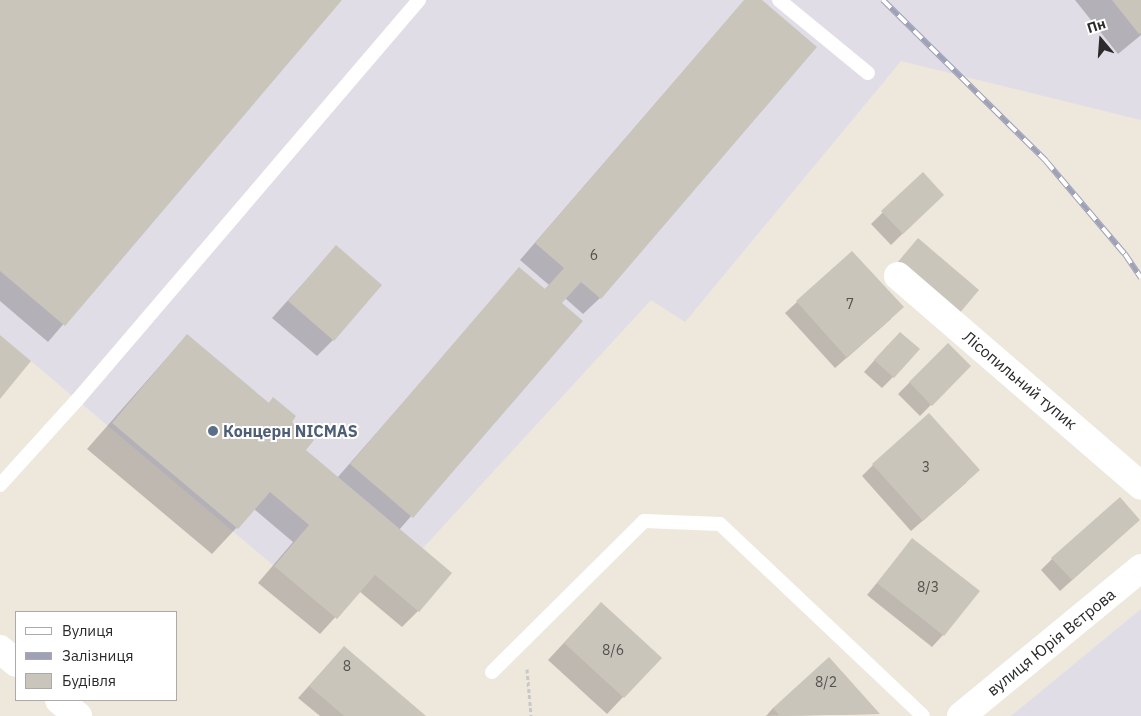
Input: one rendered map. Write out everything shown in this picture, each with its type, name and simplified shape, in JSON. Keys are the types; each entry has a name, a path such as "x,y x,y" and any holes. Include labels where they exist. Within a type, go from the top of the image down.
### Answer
{"street":[{"name":"Лісопильний тупик","path":"898,276 1141,486"},
{"name":"вулиця Юрія Вєтрова","path":"961,716 1141,568"},
{"path":"0,649 15,662"},
{"path":"59,701 78,716"}],"lane":[{"path":"0,485 78,399 419,0"},
{"path":"779,0 868,73"},
{"path":"492,672 644,521 720,524 923,716"}],"path":[{"path":"524,640 531,716"}],"shaded area":[{"path":"0,0 1141,0 1141,120 901,61 685,322 651,300 423,548 452,573 419,612 375,575 337,619 0,335"},
{"path":"1141,609 1141,716 1011,716"}],"building":[{"path":"0,0 342,0 65,326 0,271"},
{"path":"744,0 762,0 817,47 601,299 581,282 562,303 583,321 413,518 350,464 519,267 545,289 564,268 535,243"},
{"path":"1112,0 1141,0 1141,33 1139,34"},
{"path":"923,172 944,195 903,234 881,211"},
{"path":"918,238 979,290 958,315 897,263"},
{"path":"336,245 382,285 334,341 288,301"},
{"path":"852,251 904,307 847,358 796,301"},
{"path":"900,332 920,349 894,378 874,360"},
{"path":"187,334 269,403 273,397 296,416 292,422 314,440 306,450 452,573 419,612 375,575 337,619 274,566 309,525 270,492 238,529 112,423"},
{"path":"0,335 31,361 0,399"},
{"path":"948,343 971,366 932,406 909,382"},
{"path":"929,413 980,470 923,521 872,464"},
{"path":"1120,497 1140,520 1072,580 1051,558"},
{"path":"912,538 980,591 944,636 877,583"},
{"path":"601,602 662,658 624,698 564,643"},
{"path":"344,646 426,716 344,716 309,686"},
{"path":"829,657 880,714 780,716 773,708"}],"railway":[{"path":"883,0 1046,161 1125,254 1141,278"}],"place":[{"name":"Концерн NICMAS","path":"213,431"}]}
